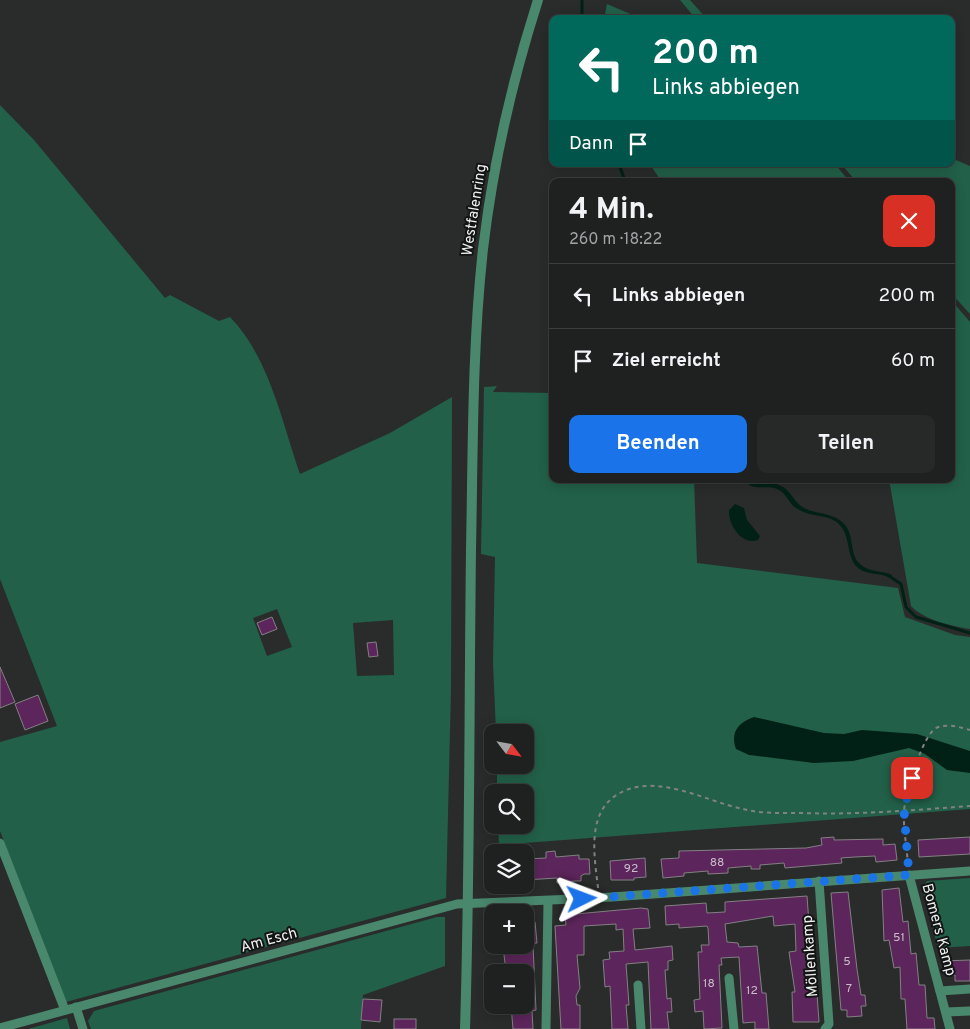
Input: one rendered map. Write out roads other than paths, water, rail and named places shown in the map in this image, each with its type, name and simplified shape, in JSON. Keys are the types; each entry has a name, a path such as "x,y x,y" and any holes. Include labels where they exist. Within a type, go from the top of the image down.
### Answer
{"street":[{"name":"Westfalenring","path":"465,1029 469,904 469,676 473,430 478,298 490,200 512,94 538,0"},
{"path":"0,843 65,1010"},
{"name":"Am Esch","path":"0,1028 457,904 598,898 970,871"},
{"name":"Bomers Kamp","path":"909,875 950,1029"},
{"name":"Möllenkamp","path":"820,881 829,1024 825,1029"},
{"path":"546,1029 548,900"},
{"path":"730,978 734,1029"},
{"path":"638,986 641,1029"},
{"name":"Bomers Kamp","path":"940,991 970,989"},
{"path":"76,1007 83,1029"},
{"path":"946,1012 970,1011"}],"waterway":[{"path":"582,0 582,15"},
{"path":"620,167 624,178"},
{"path":"889,576 901,584 906,607 916,617 970,633"}]}
